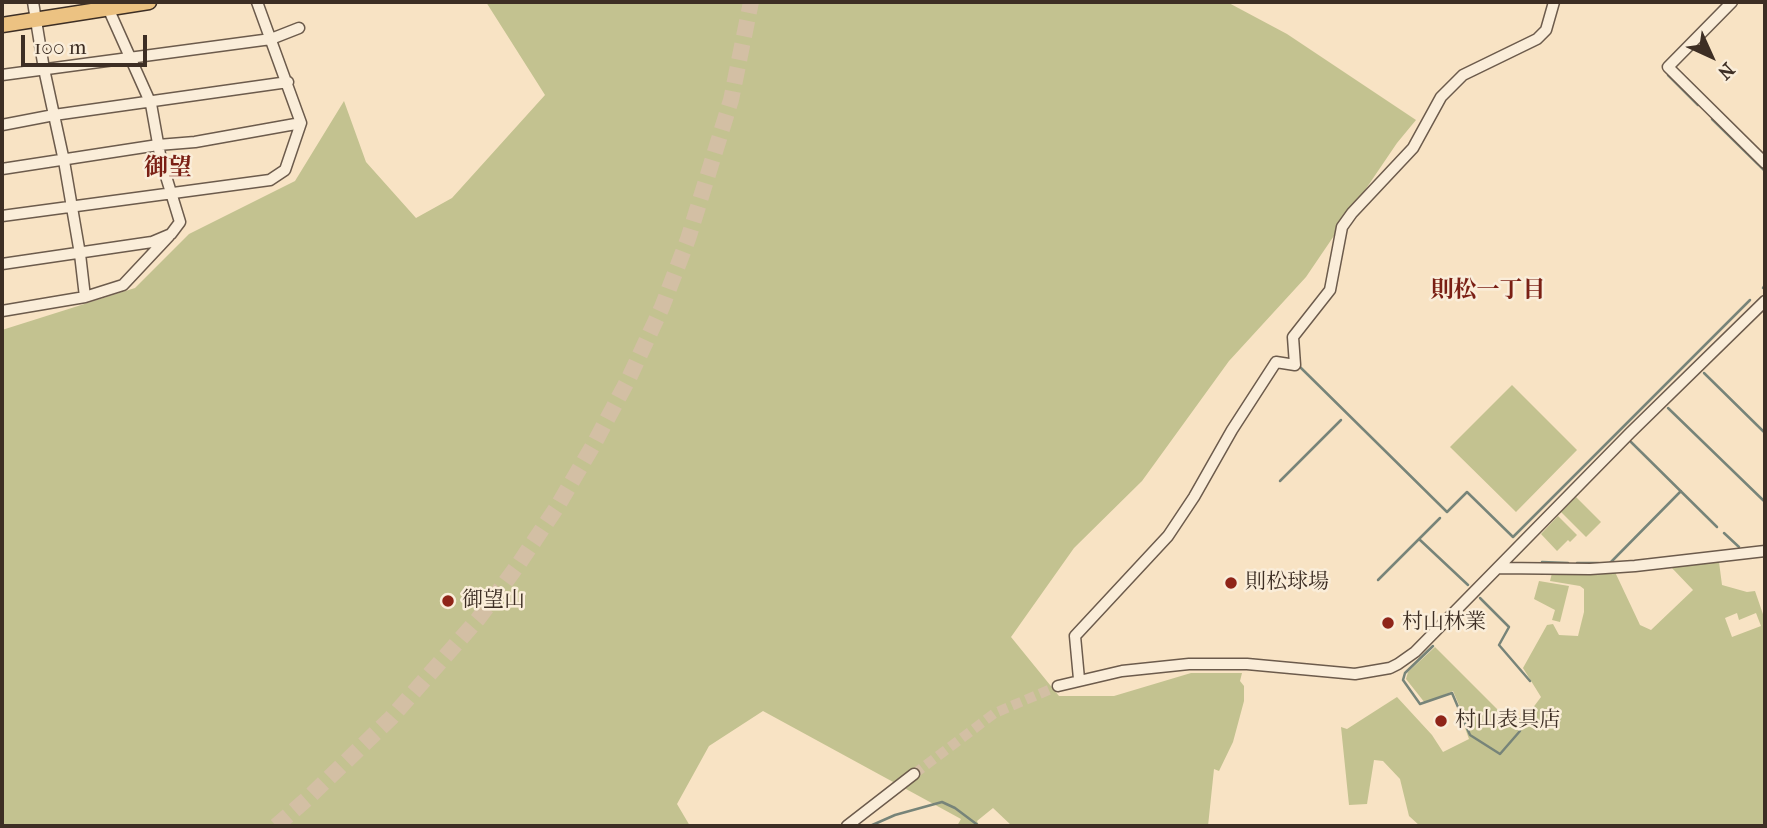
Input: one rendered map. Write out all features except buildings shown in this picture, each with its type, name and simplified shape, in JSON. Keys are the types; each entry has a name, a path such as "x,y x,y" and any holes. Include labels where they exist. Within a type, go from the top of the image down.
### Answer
{"main road":[{"path":"2,25 149,2"}],"street":[{"path":"33,2 44,69 64,160 85,297"},
{"path":"2,216 270,180 285,170 301,123 257,2"},
{"path":"1079,679 1074,636 1168,536 1276,362 1295,365 1293,337 1330,290 1338,243 1347,220 1413,148 1441,97 1463,75 1537,39 1546,30 1554,2"},
{"path":"1732,2 1668,67 1765,163"},
{"path":"2,311 85,297 123,285 180,222 158,145 150,101 108,8"},
{"path":"2,75 271,38 299,28"},
{"path":"2,125 54,115 288,82"},
{"path":"2,169 158,145 195,142 301,123"},
{"path":"2,264 152,242 171,234"},
{"path":"1058,686 1079,679 1132,670 1189,664 1247,664 1355,674 1390,668 1415,652 1639,424 1765,302"},
{"path":"1498,568 1590,569 1765,551"},
{"path":"847,826 914,774"}],"shaded area":[{"path":"486,2 1227,2 1287,34 1416,120 1397,143 1306,277 1229,361 1142,481 1074,548 1011,637 1059,696 1114,696 1191,673 1242,673 1240,681 1244,686 1244,701 1233,742 1219,771 1214,769 1208,826 1012,826 993,808 977,821 979,826 957,826 961,819 763,711 709,746 677,804 690,826 2,826 2,330 135,288 189,234 295,181 344,101 366,162 416,218 452,198 545,95"},
{"path":"1512,385 1577,450 1516,512 1450,447"},
{"path":"1576,497 1601,522 1586,537 1561,512"},
{"path":"1558,516 1577,535 1557,551 1541,534"},
{"path":"1719,562 1722,585 1747,592 1755,591 1765,620 1765,826 1420,826 1409,816 1400,779 1383,761 1374,760 1367,804 1349,805 1341,727 1347,729 1397,697 1432,735 1443,752 1469,739 1465,728 1468,726 1453,691 1425,703 1406,679 1408,672 1435,647 1509,721 1515,714 1523,721 1541,697 1523,668 1547,625 1553,624 1559,635 1578,636 1584,612 1584,589 1550,581 1552,573 1615,572 1640,625 1651,630 1693,590 1671,567","holes":["1737,613 1739,620 1756,613 1761,626 1732,637 1725,618"]},
{"path":"1539,581 1569,586 1560,622 1552,620 1555,610 1534,599"}],"waterway":[{"path":"1668,75 1698,105"},
{"path":"1712,119 1765,171"},
{"path":"1298,365 1447,512 1467,492 1513,537 1750,300"},
{"path":"1704,373 1765,433"},
{"path":"1668,408 1765,502"},
{"path":"1280,481 1341,420"},
{"path":"1631,442 1717,527"},
{"path":"1610,563 1681,491"},
{"path":"1378,580 1440,518"},
{"path":"1724,533 1739,547"},
{"path":"1419,539 1468,585"},
{"path":"1542,562 1568,563"},
{"path":"1577,563 1598,563"},
{"path":"1480,598 1509,627 1499,645 1530,681"},
{"path":"1433,646 1405,673 1403,680 1420,704 1452,693 1470,735 1500,754 1520,731"},
{"path":"870,826 895,815 942,802 979,826"}],"tunnel":[{"path":"276,826 391,718 478,619 557,507 595,442 662,307 688,239 731,100 751,2"},
{"path":"914,774 995,713 1058,686"}],"place":[{"name":"則松球場","path":"1231,583"},
{"name":"御望山","path":"448,601"},
{"name":"村山林業","path":"1388,623"},
{"name":"村山表具店","path":"1441,721"}],"district":[{"name":"御望","path":"168,169"},
{"name":"則松一丁目","path":"1488,291"}]}
